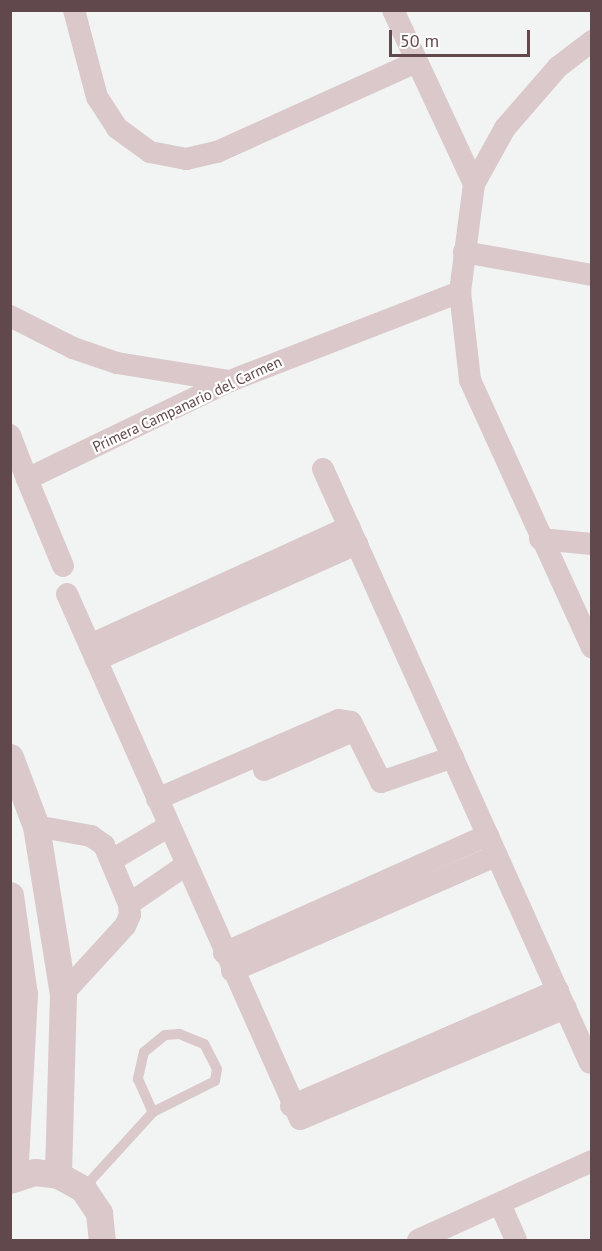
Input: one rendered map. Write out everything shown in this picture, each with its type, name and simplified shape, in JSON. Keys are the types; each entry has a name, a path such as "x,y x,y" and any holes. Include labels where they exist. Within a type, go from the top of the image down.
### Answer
{"street":[{"path":"74,10 97,97 117,128 150,152 186,159 217,152 416,62"},
{"path":"393,10 474,184"},
{"path":"591,41 558,67 505,128 474,184 460,292 470,380 540,539 583,604 591,648"},
{"path":"464,252 591,275"},
{"name":"Primera Campanario del Carmen","path":"27,479 230,381 460,292"},
{"path":"10,316 63,344 117,363 230,381"},
{"path":"10,435 63,566"},
{"path":"323,469 590,1063"},
{"path":"93,652 353,535"},
{"path":"540,539 591,544"},
{"path":"67,594 291,1106 300,1119 308,1119 562,999"},
{"path":"112,860 164,813 339,720 351,722 381,782 453,757"},
{"path":"10,757 36,826 63,994 58,1175"},
{"path":"36,826 91,836 104,845 129,904 130,915 125,926 63,994"},
{"path":"228,962 492,845"},
{"path":"129,904 186,865"},
{"path":"10,895 24,994 12,1179 35,1172 58,1175 82,1189 99,1213 102,1240"},
{"path":"418,1240 591,1161"},
{"path":"500,1204 516,1240"}],"lane":[{"path":"82,1189 153,1112 215,1081 217,1069 204,1044 179,1034 153,1041 144,1052 138,1078 153,1112"}]}
